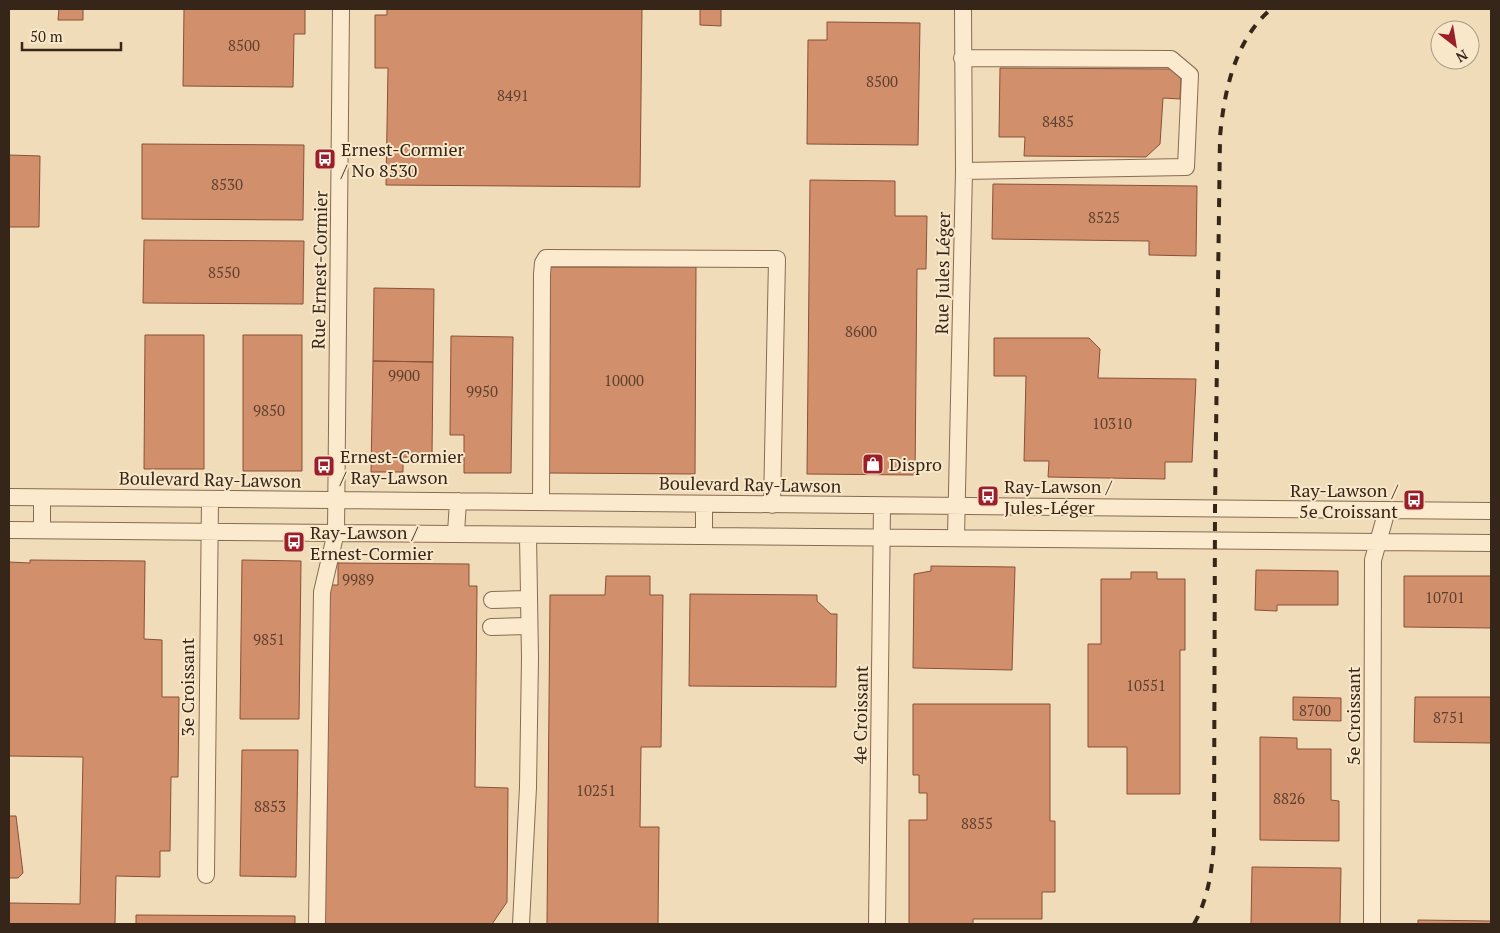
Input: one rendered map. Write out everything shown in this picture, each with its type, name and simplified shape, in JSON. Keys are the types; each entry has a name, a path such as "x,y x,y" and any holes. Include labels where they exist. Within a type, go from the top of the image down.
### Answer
{"street":[{"name":"Rue Ernest-Cormier","path":"317,924 322,592 336,532 341,9"},
{"name":"Rue Jules Léger","path":"956,538 964,171 963,9"},
{"path":"962,58 1171,59 1190,74 1186,167 964,171"},
{"path":"540,501 542,274 546,258 777,259 772,505"},
{"name":"Boulevard Ray-Lawson","path":"9,498 540,501 772,505 1491,511"},
{"path":"42,498 42,530"},
{"name":"3e Croissant","path":"206,875 210,499"},
{"path":"456,533 458,501"},
{"path":"704,504 704,535"},
{"name":"4e Croissant","path":"877,924 882,506"},
{"name":"5e Croissant","path":"1372,924 1374,560 1387,510"},
{"path":"9,530 1491,542"},
{"path":"521,924 528,786 528,535"},
{"path":"492,600 529,599"},
{"path":"491,627 529,626"}],"building":[{"path":"59,9 83,9 83,20 58,20"},
{"path":"184,9 305,9 305,34 294,34 293,87 183,86"},
{"path":"387,9 642,9 640,187 386,185 388,68 375,68 375,15 387,15"},
{"path":"700,9 721,9 721,26 700,25"},
{"path":"827,22 920,23 918,145 807,144 808,40 827,40"},
{"path":"1000,68 1172,69 1181,79 1180,99 1163,98 1160,144 1146,157 1024,156 1025,137 999,137"},
{"path":"142,144 304,145 303,220 142,219"},
{"path":"9,155 40,156 39,227 9,227"},
{"path":"810,180 895,181 895,216 927,216 926,269 917,269 915,475 807,474"},
{"path":"993,184 1197,186 1196,256 1149,255 1149,241 992,239"},
{"path":"144,240 304,241 303,304 143,303"},
{"path":"550,267 696,267 695,474 549,473"},
{"path":"374,288 434,289 433,362 373,361"},
{"path":"145,335 204,335 204,469 144,469"},
{"path":"243,335 302,335 302,471 243,471"},
{"path":"451,336 513,337 511,473 464,473 464,435 450,435"},
{"path":"994,338 1089,338 1100,349 1098,378 1196,379 1192,462 1165,462 1165,479 1048,477 1049,461 1024,461 1026,376 994,376"},
{"path":"373,361 433,362 432,457 403,457 403,472 371,472"},
{"path":"30,560 145,561 144,639 162,640 162,697 179,697 178,777 171,777 170,851 160,851 160,877 116,876 115,924 9,924 9,903 80,904 83,757 9,756 9,562 30,563"},
{"path":"242,560 301,561 299,719 240,719"},
{"path":"338,563 469,564 469,586 477,586 475,787 508,788 507,902 492,924 325,924 328,585 338,585"},
{"path":"931,566 1015,567 1012,670 913,668 914,574 931,571"},
{"path":"1256,570 1338,571 1338,605 1277,605 1277,611 1255,610"},
{"path":"1131,572 1157,572 1157,579 1185,579 1185,650 1180,650 1180,794 1127,794 1127,747 1088,747 1088,644 1101,644 1101,579 1131,579"},
{"path":"606,576 650,576 650,595 663,595 661,747 641,747 640,827 659,827 658,924 547,924 550,595 605,595"},
{"path":"1404,576 1491,576 1491,628 1404,627"},
{"path":"690,594 817,595 817,601 831,614 837,614 836,687 689,686"},
{"path":"1293,697 1341,698 1341,721 1293,720"},
{"path":"1415,697 1491,697 1491,743 1414,742"},
{"path":"913,704 1050,704 1050,821 1055,821 1055,892 1042,892 1042,919 973,919 973,924 909,924 909,820 927,820 927,793 919,793 919,775 913,775"},
{"path":"1260,737 1297,738 1297,749 1331,749 1331,800 1339,801 1339,841 1260,840"},
{"path":"242,750 298,750 296,877 240,876"},
{"path":"9,816 16,816 23,873 18,878 9,878"},
{"path":"1252,867 1341,868 1340,924 1251,924"},
{"path":"136,915 295,916 295,924 136,924"},
{"path":"1418,920 1491,921 1491,924 1418,924"}],"railway":[{"path":"1194,924 1203,905 1212,864 1214,842 1215,508 1220,137 1228,84 1240,51 1248,36 1271,9"}],"place":[{"name":"Ernest-Cormier / No 8530","path":"325,159"},
{"name":"Dispro","path":"873,464"},
{"name":"Ernest-Cormier / Ray-Lawson","path":"324,466"},
{"name":"Ray-Lawson / Jules-Léger","path":"988,496"},
{"name":"Ray-Lawson / 5e Croissant","path":"1414,500"},
{"name":"Ray-Lawson / Ernest-Cormier","path":"294,542"}]}
